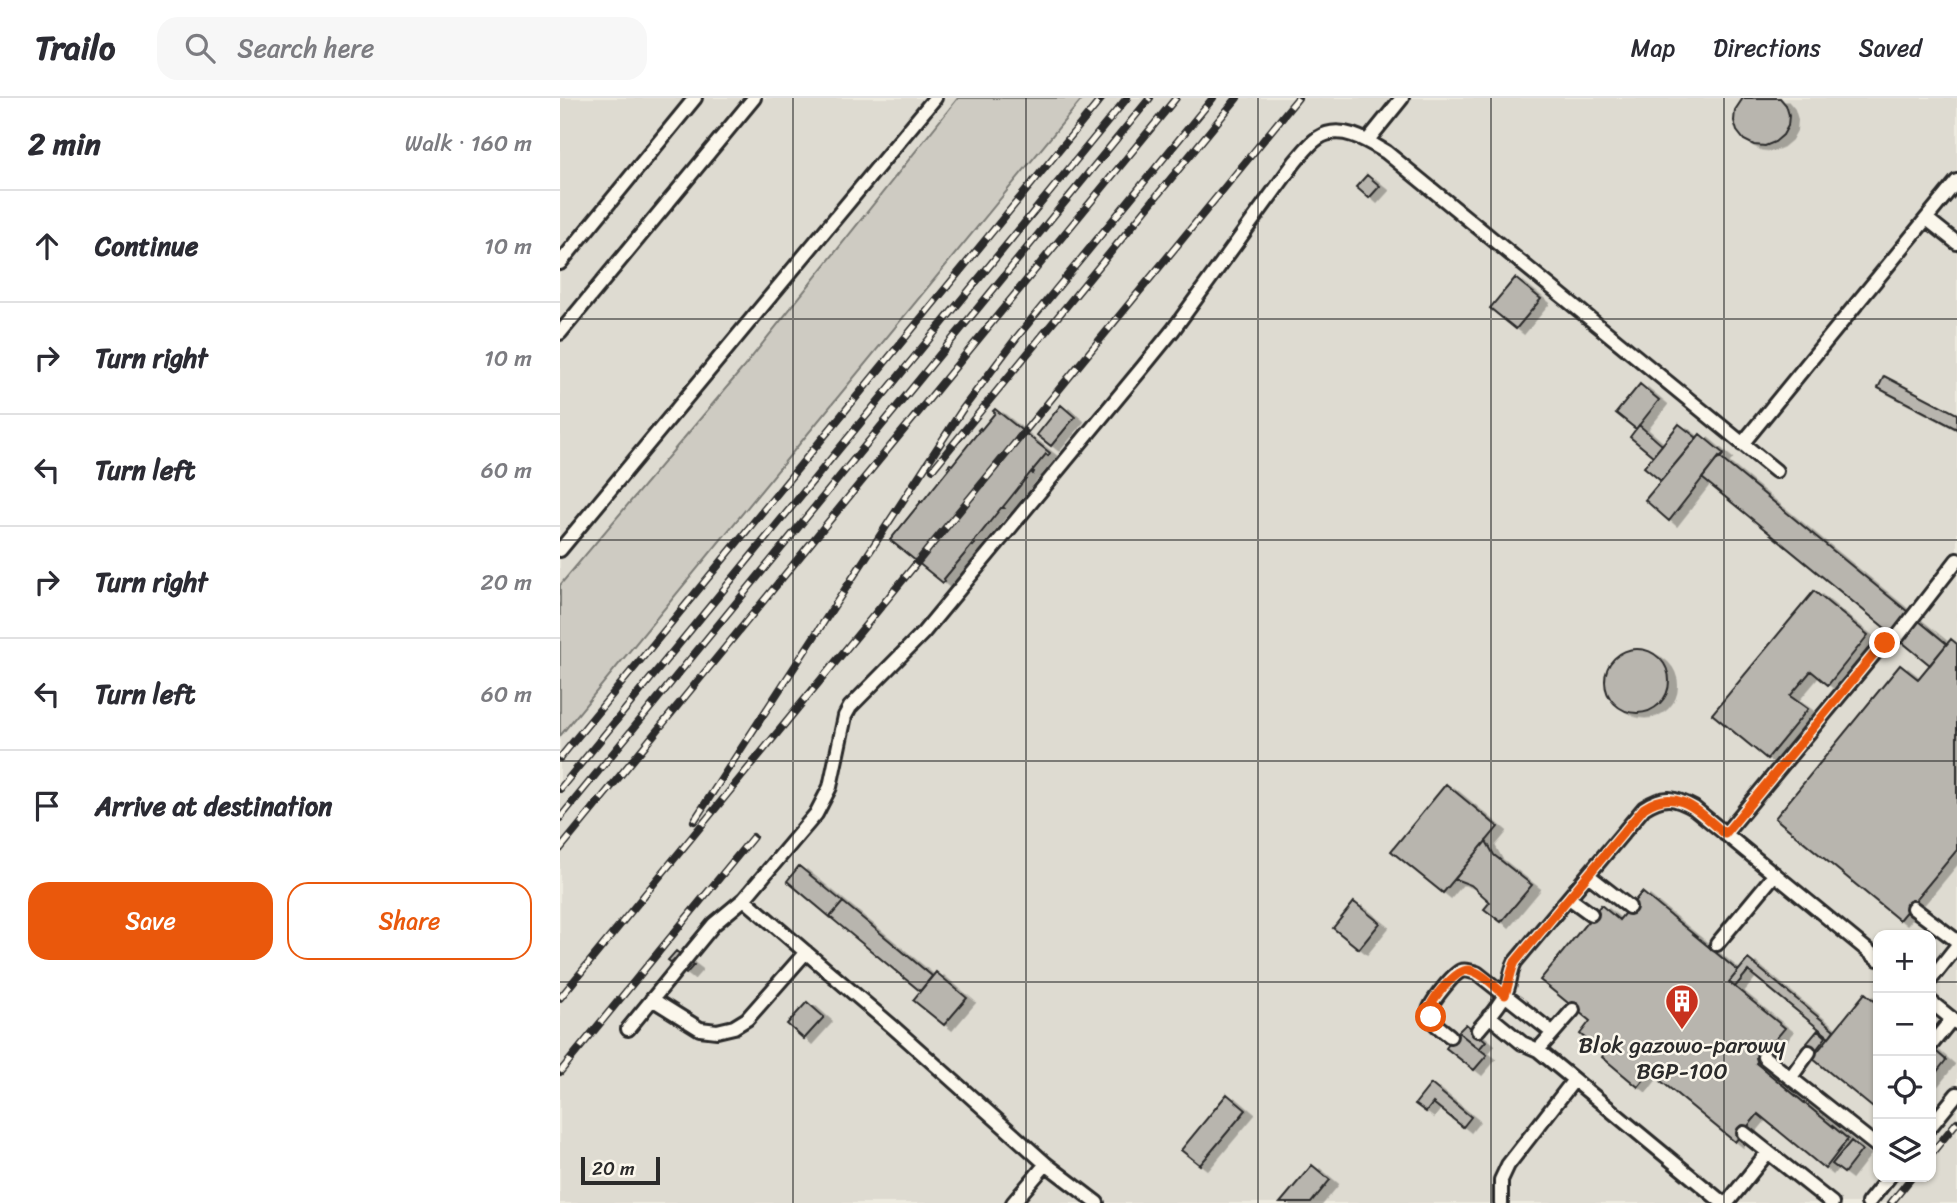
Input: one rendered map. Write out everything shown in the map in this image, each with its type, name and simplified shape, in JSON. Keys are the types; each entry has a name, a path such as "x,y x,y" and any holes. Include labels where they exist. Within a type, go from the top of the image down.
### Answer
{"lane":[{"path":"560,263 695,98"},
{"path":"560,332 754,98"},
{"path":"560,550 935,98"},
{"path":"1368,140 1402,98"},
{"path":"628,1029 714,924 744,899 816,814 824,801 845,716 850,707 923,633 1173,330 1295,162 1318,138 1328,133 1354,135 1368,140 1385,152 1776,471"},
{"path":"1742,444 1957,181"},
{"path":"1927,219 1957,243"},
{"path":"1725,834 1874,654 1885,643 1898,636 1957,560"},
{"path":"1478,1030 1505,995 1515,962 1644,808 1667,798 1682,801 1694,808 1873,955"},
{"path":"1717,944 1774,874"},
{"path":"1588,875 1629,906"},
{"path":"1569,898 1591,914"},
{"path":"744,899 1046,1164 1097,1203"},
{"path":"1913,908 1956,949 1936,973"},
{"path":"652,999 700,1029 717,1031 734,1027 747,1019 806,952"},
{"path":"1450,1036 1436,1024 1429,1010 1454,976 1468,970 1477,973 1553,1033"},
{"path":"1936,1006 1954,1021 1936,1040"},
{"path":"1538,1051 1573,1010"},
{"path":"1489,1016 1522,1043 1538,1051 1725,1203 1768,1153"},
{"path":"1791,1077 1809,1052"},
{"path":"1765,1056 1873,1143"},
{"path":"1501,1203 1501,1180 1508,1165 1574,1080"},
{"path":"1936,1120 1957,1094"},
{"path":"1744,1133 1832,1203"},
{"path":"1013,1203 1046,1164"},
{"path":"1868,1203 1885,1182"}],"shaded area":[{"path":"560,98 1957,98 1957,1203 560,1203"},
{"path":"958,98 1083,98 560,736 560,585 743,368"}],"building":[{"path":"1743,98 1780,98 1789,115 1788,126 1783,135 1765,146 1744,140 1734,121 1735,110"},
{"path":"1367,175 1380,186 1369,198 1356,187"},
{"path":"1515,278 1541,299 1516,329 1490,308"},
{"path":"1884,376 1957,414 1957,429 1878,388"},
{"path":"1640,384 1659,400 1636,429 1616,413"},
{"path":"1061,405 1075,417 1051,446 1037,435"},
{"path":"995,409 1050,453 1048,456 1046,454 1032,471 1033,474 1031,472 1004,508 1001,508 943,583 890,540 950,467 948,466 952,465 978,430 981,430 995,413"},
{"path":"1679,424 1697,438 1661,481 1644,467"},
{"path":"1639,425 1662,445 1653,456 1630,437"},
{"path":"1700,434 1724,454 1669,521 1645,500"},
{"path":"1719,457 1947,644 1930,665 1702,478"},
{"path":"1814,591 1868,635 1828,685 1811,671 1790,696 1808,709 1767,759 1712,714"},
{"path":"1951,639 1957,644 1957,850 1899,920 1775,818 1900,665 1918,679"},
{"path":"1637,649 1655,655 1663,663 1669,681 1663,699 1655,707 1637,713 1619,707 1611,699 1605,681 1611,663 1619,655"},
{"path":"1446,784 1498,827 1443,893 1391,851"},
{"path":"1486,841 1494,855 1532,885 1501,922 1484,909 1490,902 1471,885 1455,879"},
{"path":"799,866 843,902 830,917 787,881"},
{"name":"Blok gazowo-parowy BGP-100","path":"1642,892 1738,971 1729,982 1785,1028 1756,1063 1848,1139 1825,1169 1758,1114 1735,1142 1650,1072 1638,1087 1602,1057 1604,1054 1580,1034 1590,1021 1540,980 1601,905 1619,920"},
{"path":"843,902 932,976 920,991 830,917"},
{"path":"1354,902 1380,923 1359,949 1333,928"},
{"path":"676,951 694,965 686,974 668,960"},
{"path":"1748,959 1834,1030 1829,1037 1748,971 1735,987 1729,982"},
{"path":"936,972 967,998 944,1025 913,1000"},
{"path":"1865,993 1873,1000 1873,1108 1812,1058"},
{"path":"807,1002 824,1017 804,1039 787,1024"},
{"path":"1466,1024 1486,1041 1479,1049 1458,1032"},
{"path":"1818,1030 1826,1037 1816,1050 1807,1043"},
{"path":"1458,1032 1487,1055 1474,1070 1446,1048"},
{"path":"1936,1051 1946,1060 1936,1073"},
{"path":"1431,1084 1471,1117 1463,1127 1433,1103 1426,1112 1415,1104"},
{"path":"1227,1094 1246,1110 1200,1165 1181,1150"},
{"path":"1851,1141 1862,1150 1844,1173 1832,1164"},
{"path":"1312,1165 1330,1180 1311,1203 1280,1203"}],"railway":[{"path":"560,758 1102,98"},
{"path":"560,789 1127,98"},
{"path":"560,818 1150,98"},
{"path":"560,849 1176,98"},
{"path":"694,821 962,410 1017,337 1213,98"},
{"path":"933,469 1237,98"},
{"path":"560,998 1298,98"},
{"path":"560,1072 753,837"},
{"path":"1936,1148 1957,1122"},
{"path":"1891,1203 1908,1182"}],"place":[{"name":"Blok gazowo-parowy BGP-100","path":"1682,1031"}],"route":[{"path":"1431,1017 1429,1010 1432,1003 1461,971 1477,973 1505,995 1515,962 1644,808 1655,801 1667,798 1682,801 1725,834 1885,643"}]}
